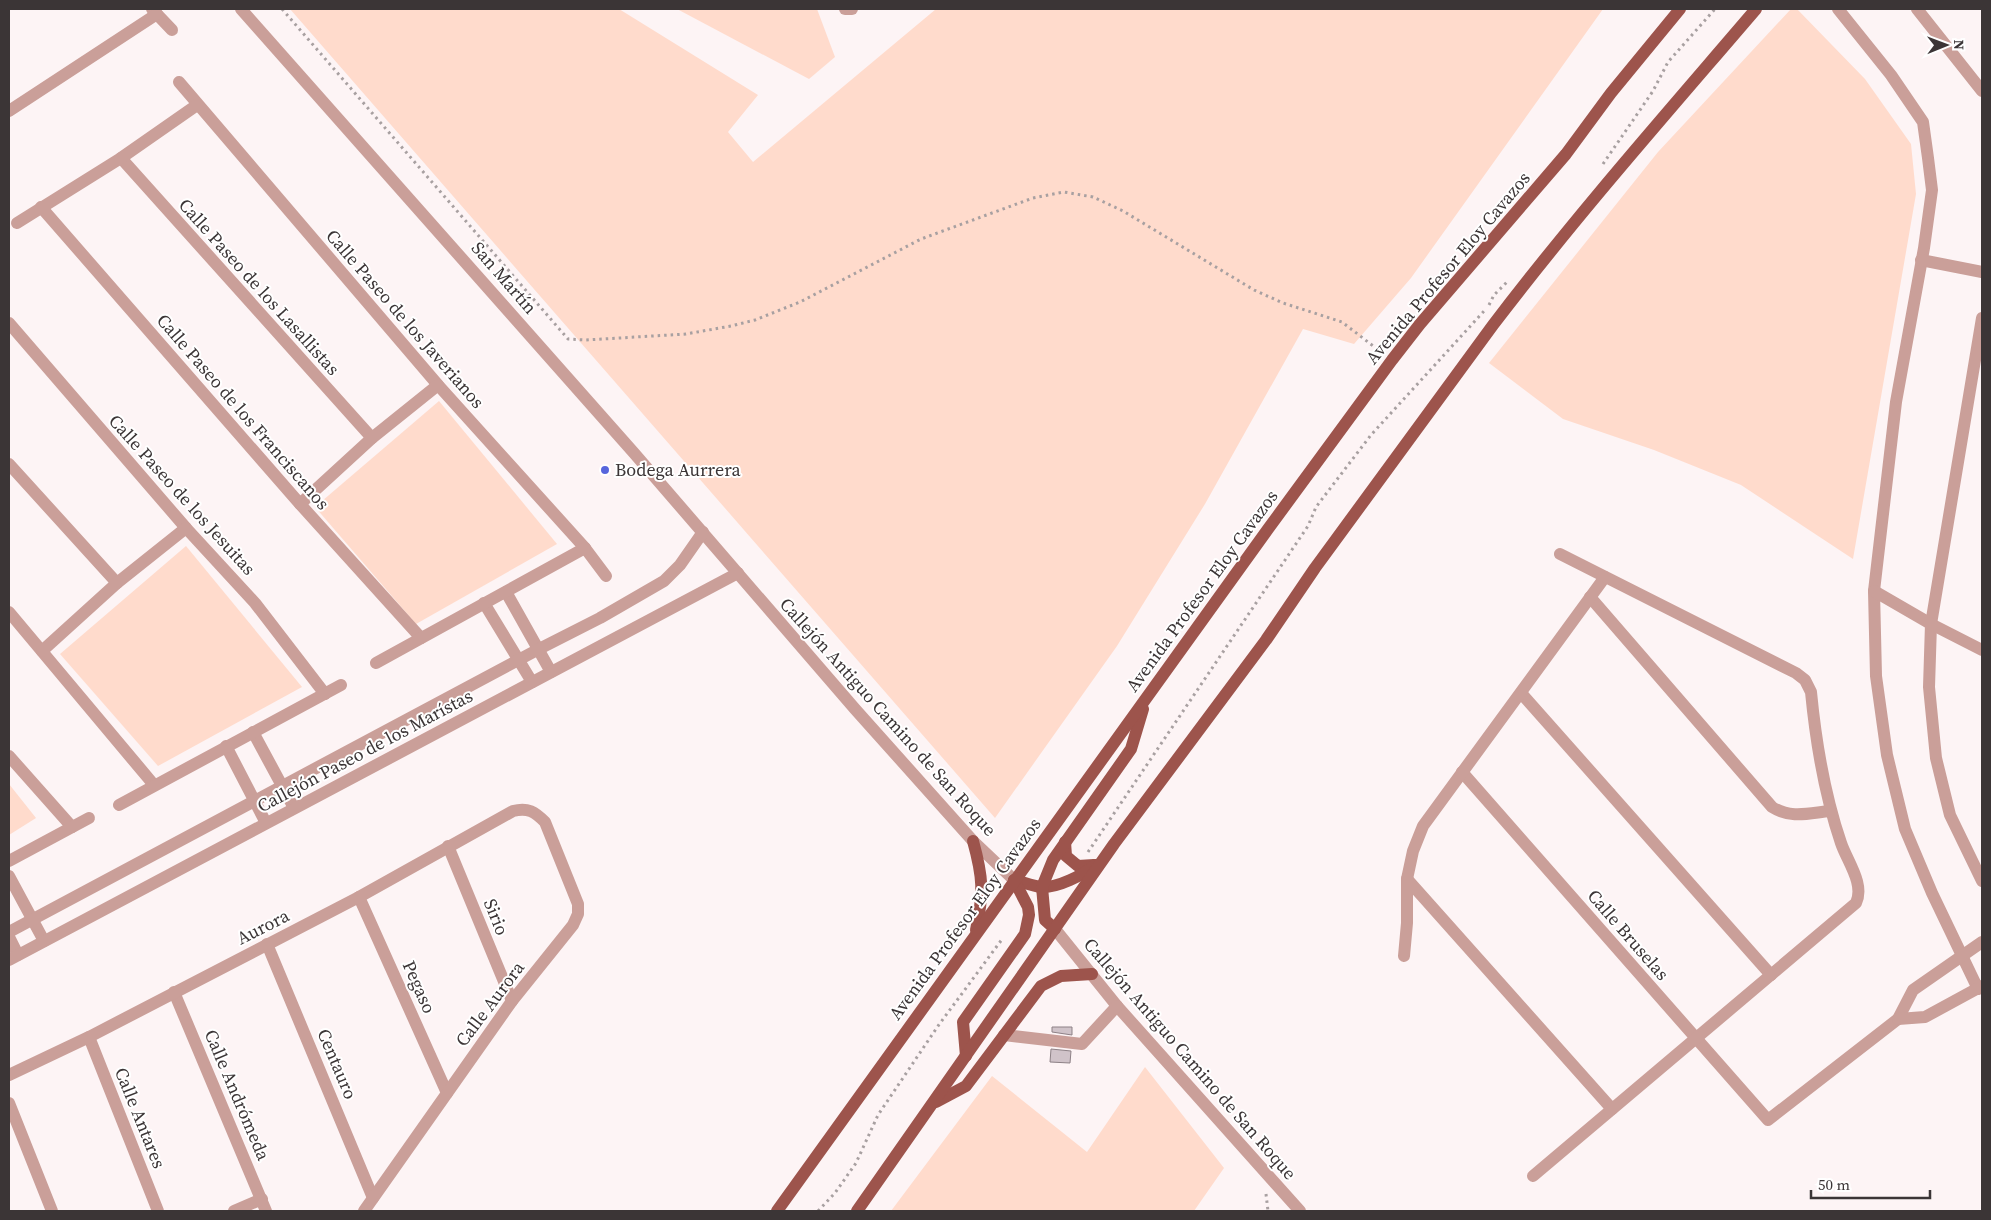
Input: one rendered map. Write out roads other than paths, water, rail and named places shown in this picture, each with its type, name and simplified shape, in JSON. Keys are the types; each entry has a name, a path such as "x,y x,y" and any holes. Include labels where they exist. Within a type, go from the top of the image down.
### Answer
{"main road":[{"name":"Avenida Profesor Eloy Cavazos","path":"776,1211 1392,360 1420,324 1566,154 1611,93 1680,9"},
{"path":"857,1211 1054,928 1508,305 1756,9"},
{"path":"1054,928 1045,920 1042,887 1053,860 1131,748 1146,699"},
{"path":"973,841 982,873 981,905 974,937"},
{"path":"1066,842 1066,856 1078,866 1094,866"},
{"path":"1014,880 1042,887 1057,885 1084,874 1108,853"},
{"path":"966,1056 962,1022 1025,934 1029,915 1028,907 1014,880"},
{"path":"934,1103 966,1086 1041,986 1061,976 1092,974"}],"street":[{"name":"San Martín","path":"241,9 738,573"},
{"path":"1838,9 1891,75 1923,122 1932,190 1896,402 1874,591 1876,676 1887,755 1908,838 1962,956 1980,988 1925,1017 1898,1019"},
{"path":"1917,9 1982,91"},
{"path":"9,111 154,11 172,30"},
{"name":"Calle Paseo de los Javerianos","path":"179,82 438,385 585,548 606,576"},
{"path":"17,223 121,158 197,105"},
{"name":"Calle Paseo de los Lasallistas","path":"121,158 372,438"},
{"name":"Calle Paseo de los Franciscanos","path":"41,207 300,504 421,638"},
{"path":"1921,260 1982,272"},
{"path":"1982,318 1931,624 1929,687 1936,758 1950,815 1982,881"},
{"name":"Calle Paseo de los Jesuitas","path":"9,324 186,528 255,603 324,694"},
{"path":"300,504 372,438 438,385"},
{"path":"9,464 117,583"},
{"path":"42,651 117,583 186,528"},
{"name":"Callejón Paseo de los Marístas","path":"9,932 600,618 664,581 680,564 703,532"},
{"path":"376,663 585,548"},
{"path":"1533,1176 1856,903 1860,895 1858,884 1843,850 1830,811 1820,764 1811,692 1805,680 1796,673 1560,554"},
{"name":"Callejón Paseo de los Marístas","path":"13,957 738,573"},
{"name":"Callejón Antiguo Camino de San Roque","path":"738,573 856,710 973,841 1014,880"},
{"path":"1404,956 1407,923 1406,879 1423,826 1605,577"},
{"path":"1874,591 1931,624 1982,650"},
{"path":"506,592 551,672"},
{"path":"1590,597 1772,807 1782,814 1792,815 1830,811"},
{"path":"484,604 532,682"},
{"path":"9,612 154,784"},
{"path":"119,805 154,784 341,685"},
{"path":"1521,692 1771,975"},
{"path":"253,732 294,808"},
{"path":"226,746 256,800 266,823"},
{"path":"9,756 72,827"},
{"name":"Calle Bruselas","path":"1462,772 1768,1120 1898,1019"},
{"name":"Aurora","path":"9,1075 89,1037 358,897 513,811 522,808 530,810"},
{"name":"Calle Aurora","path":"364,1211 512,1001 558,945 573,925 578,914 578,904 545,822 530,810"},
{"path":"9,861 89,818"},
{"name":"Sirio","path":"448,846 512,1001"},
{"path":"9,876 44,941"},
{"path":"1406,879 1612,1110"},
{"name":"Pegaso","path":"358,897 447,1093"},
{"name":"Callejón Antiguo Camino de San Roque","path":"1054,928 1117,1006 1300,1211"},
{"path":"9,938 13,957"},
{"path":"1898,1019 1914,990 1982,942"},
{"name":"Centauro","path":"266,944 373,1198"},
{"name":"Calle Andrómeda","path":"174,992 264,1205"},
{"path":"1004,1035 1082,1044 1117,1006"},
{"name":"Calle Antares","path":"89,1037 158,1211"},
{"path":"9,1103 52,1211"},
{"path":"234,1211 264,1205"}],"place":[{"name":"Bodega Aurrera","path":"605,470"}]}
